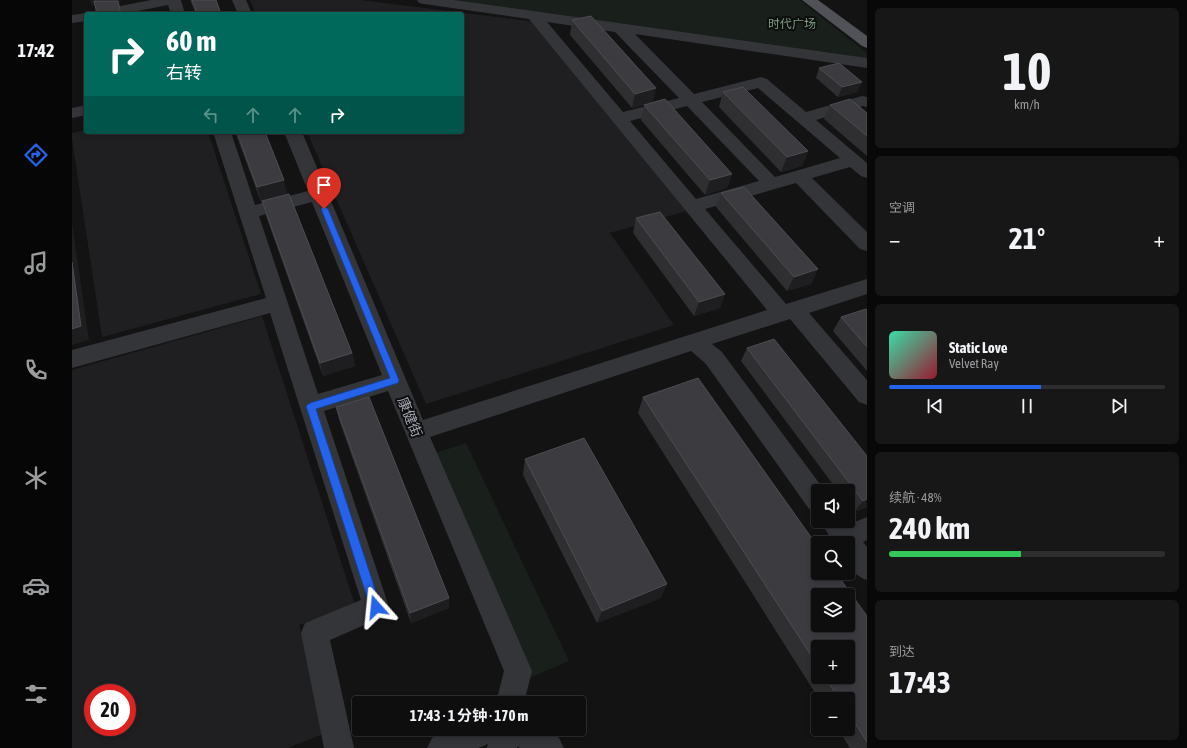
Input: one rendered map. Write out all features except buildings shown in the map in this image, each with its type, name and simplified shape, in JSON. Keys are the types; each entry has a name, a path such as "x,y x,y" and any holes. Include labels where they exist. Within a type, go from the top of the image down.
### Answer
{"main road":[{"path":"809,0 867,43"}],"street":[{"path":"111,12 174,0 177,12"},
{"path":"239,0 244,12"},
{"path":"424,0 867,63"},
{"path":"534,16 693,206 867,396"},
{"path":"620,28 772,184"},
{"path":"620,118 761,82 867,172"},
{"path":"804,118 862,101 867,102"},
{"path":"72,114 84,111"},
{"path":"223,134 376,607 315,633 339,748"},
{"name":"康健街","path":"294,134 416,432 518,671 512,696"},
{"path":"693,206 854,160"},
{"path":"800,176 867,244"},
{"path":"248,213 319,194"},
{"path":"416,432 867,286"},
{"path":"72,359 277,303"},
{"path":"694,342 714,358 811,491"},
{"path":"310,406 395,380"},
{"path":"848,529 867,568"},
{"path":"442,748 472,736"},
{"path":"502,748 503,736"},
{"path":"529,736 550,748"}],"shaded area":[{"path":"250,0 360,0 456,12 255,12"},
{"path":"464,13 536,22 686,211 610,233 674,325 426,404 308,134 464,134"},
{"path":"84,130 84,134 209,134 261,294 102,337 72,133"},
{"path":"262,316 355,605 299,625 328,732 288,748 72,748 72,370"}],"green space":[{"name":"时代广场","path":"445,0 800,0 867,53 867,60"},
{"path":"466,443 569,661 529,678 432,454"}],"route":[{"path":"324,209 395,380 310,406 376,607"}]}
